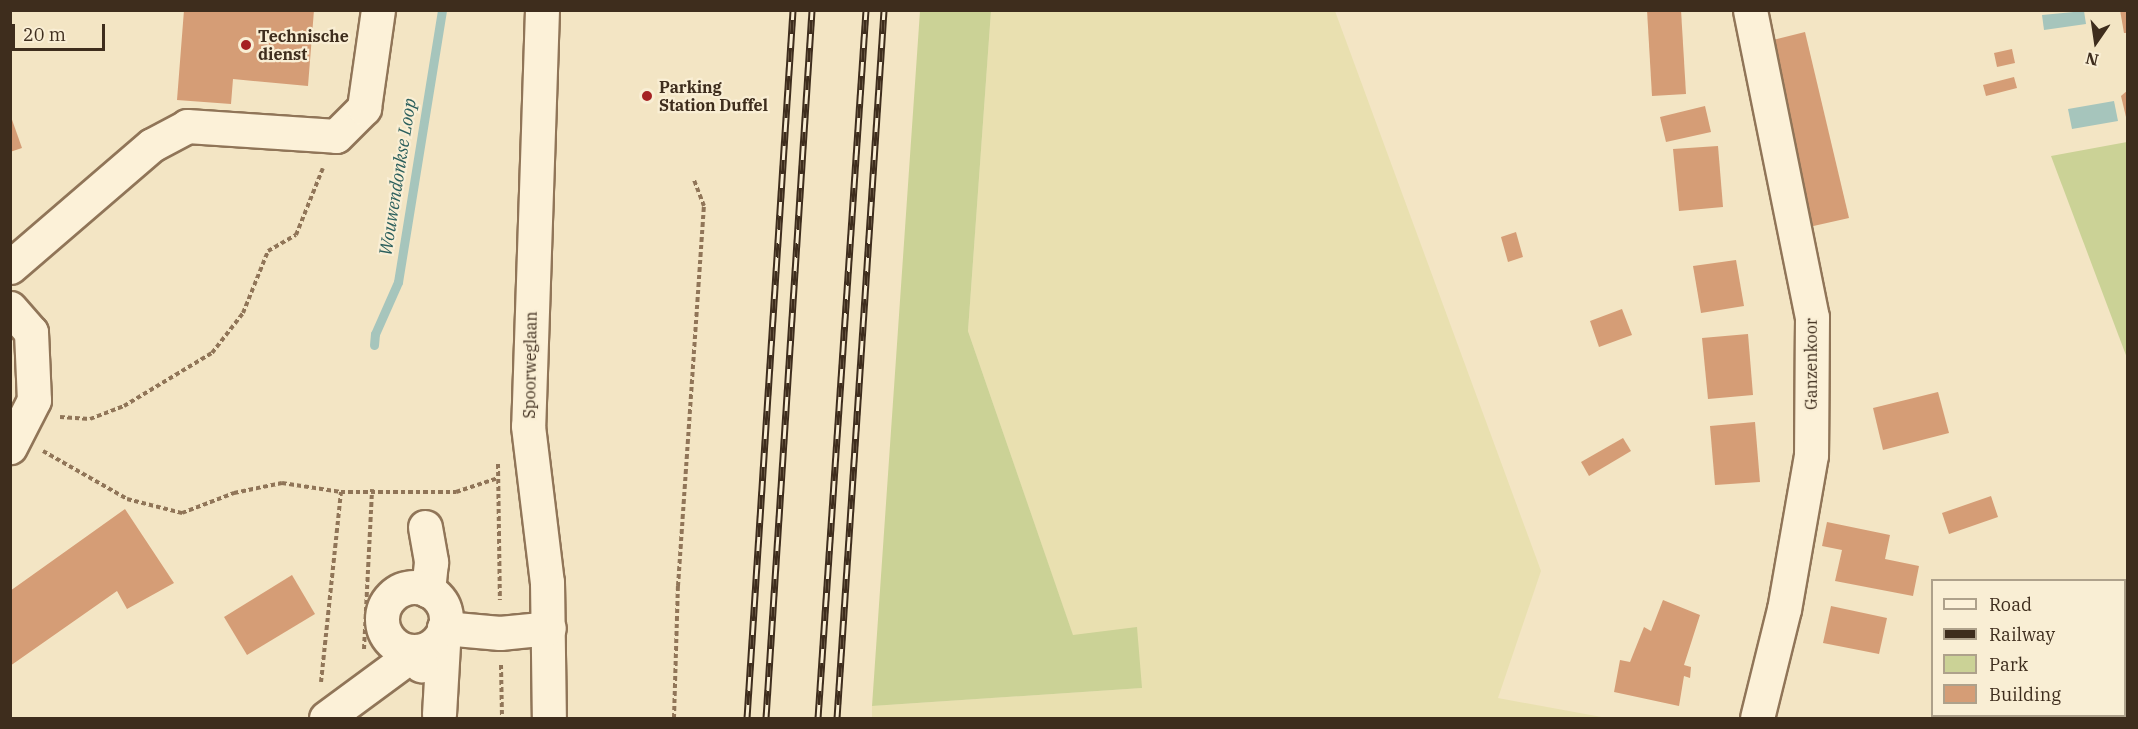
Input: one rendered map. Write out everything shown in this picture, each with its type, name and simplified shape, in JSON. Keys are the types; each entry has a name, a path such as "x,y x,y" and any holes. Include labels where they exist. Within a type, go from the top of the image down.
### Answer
{"street":[{"path":"10,267 152,145 187,126 336,136 364,108 378,10"},
{"name":"Spoorweglaan","path":"542,10 528,417 542,530 549,628 549,718"},
{"name":"Ganzenkoor","path":"1750,10 1812,317 1811,454 1784,609 1757,718"},
{"path":"10,309 31,332 34,400 18,433"},
{"path":"418,589 442,604 444,628 439,714 428,695 417,651 398,647 389,640 382,620 389,599 418,589"},
{"path":"444,628 500,633 549,628"},
{"path":"326,718 417,651 437,642 444,628"}],"path":[{"path":"18,433 90,419 124,406 212,353 243,314 268,251 296,235 336,136"},
{"path":"674,718 678,586 704,206 694,180"},
{"path":"18,433 127,499 182,513 234,493 282,483 341,492 372,489 456,492 498,478"},
{"path":"362,693 372,489"},
{"path":"321,684 341,492"}],"shaded area":[{"path":"991,11 1335,11 1541,571 1498,698 1607,718 872,718 872,706 1142,688 1073,636 968,331"}],"green space":[{"path":"920,11 991,11 968,331 1073,635 1137,627 1142,688 872,706"},
{"path":"2128,142 2127,358 2051,156"}],"water":[{"path":"2084,11 2086,24 2044,30 2042,15"},
{"path":"2114,101 2118,121 2072,129 2068,109"}],"building":[{"name":"Technische dienst","path":"184,10 314,10 308,86 233,79 231,104 177,100"},
{"path":"1647,10 1681,10 1686,94 1652,96"},
{"path":"2120,10 2128,10 2128,33 2124,33"},
{"path":"1805,32 1849,218 1809,227 1765,42"},
{"path":"2012,49 2015,63 1997,67 1994,53"},
{"path":"2014,77 2017,88 1986,96 1983,85"},
{"path":"2128,90 2128,117 2126,117 2121,96"},
{"path":"1705,106 1711,132 1666,142 1660,117"},
{"path":"10,114 22,148 10,152"},
{"path":"1718,146 1723,207 1679,211 1673,149"},
{"path":"1516,232 1523,257 1508,262 1501,237"},
{"path":"1736,260 1744,306 1701,313 1693,266"},
{"path":"1622,309 1632,335 1599,347 1590,321"},
{"path":"1748,334 1753,395 1708,399 1702,338"},
{"path":"1938,392 1949,433 1883,450 1873,408"},
{"path":"1755,422 1760,482 1715,485 1710,426"},
{"path":"1623,438 1631,451 1589,476 1581,462"},
{"path":"1991,496 1998,517 1949,534 1942,513"},
{"path":"125,509 174,583 127,609 117,591 10,666 10,591"},
{"path":"1827,522 1890,535 1885,559 1919,566 1913,596 1835,581 1842,550 1822,546"},
{"path":"292,575 315,614 247,655 224,617"},
{"path":"1663,600 1700,615 1684,665 1691,667 1690,678 1684,676 1679,706 1614,692 1620,660 1630,662 1644,627 1651,631"},
{"path":"1831,606 1887,618 1879,654 1823,643"},
{"path":"2128,661 2128,718 2107,718 2126,717"}],"waterway":[{"name":"Wouwendonkse Loop","path":"374,345 375,334 398,282 442,10"}],"railway":[{"path":"747,718 793,10"},
{"path":"766,718 812,10"},
{"path":"818,718 866,10"},
{"path":"837,718 884,10"}],"place":[{"name":"Technische dienst","path":"246,45"},
{"name":"Parking Station Duffel","path":"647,96"}]}
